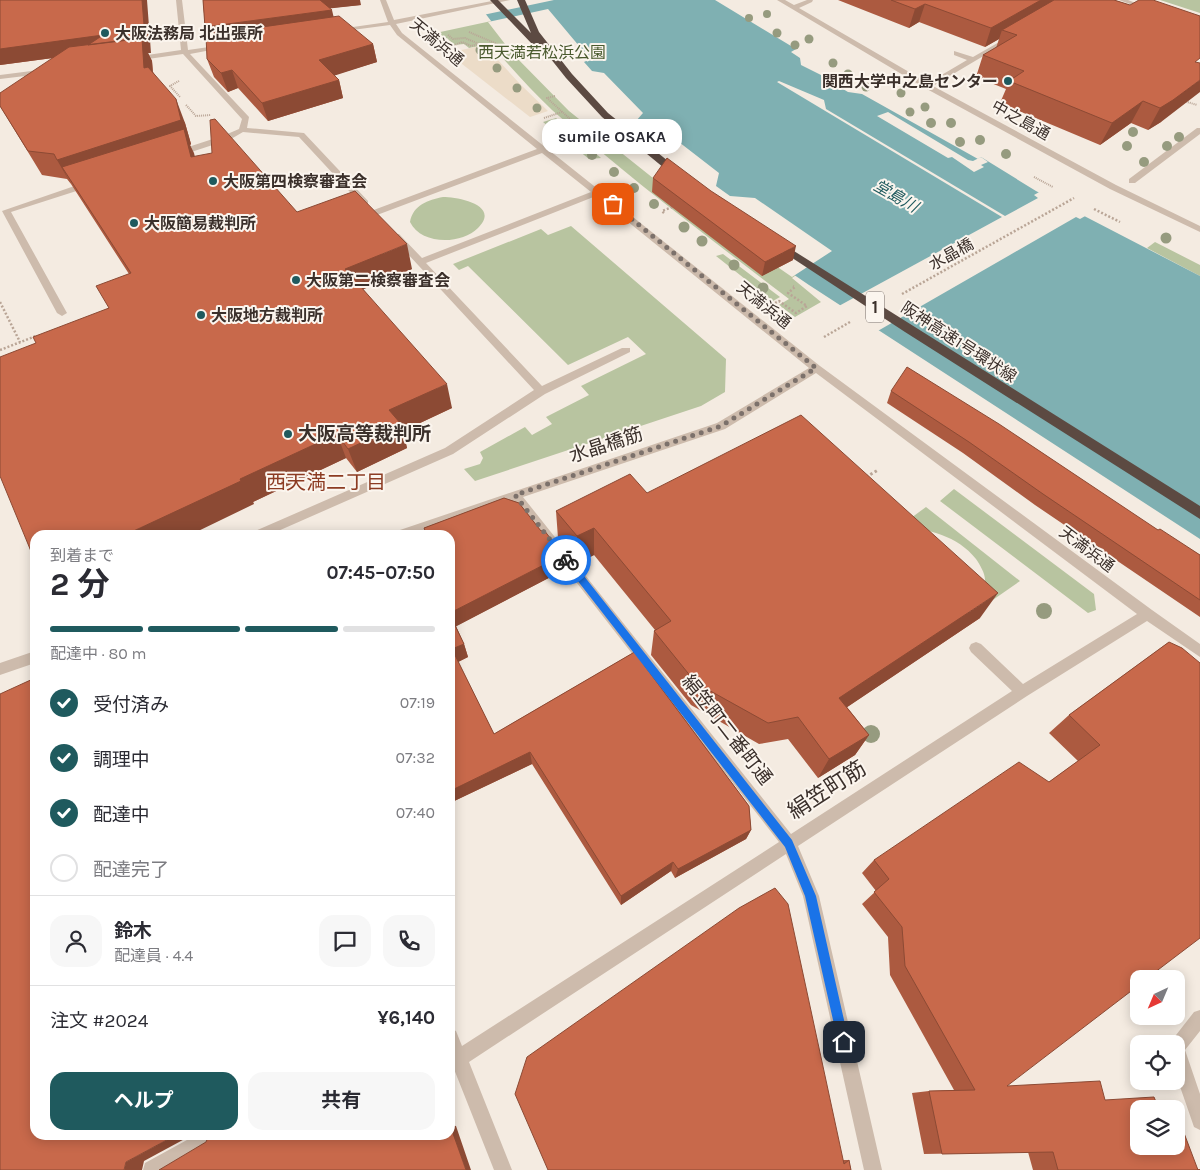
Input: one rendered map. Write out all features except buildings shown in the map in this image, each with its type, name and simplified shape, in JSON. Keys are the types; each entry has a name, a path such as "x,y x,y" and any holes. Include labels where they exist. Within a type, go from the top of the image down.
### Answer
{"highway":[{"path":"494,0 606,115 651,154 691,184"},
{"path":"521,0 536,32 569,76"},
{"name":"阪神高速1号環状線","path":"771,239 1200,513"}],"street":[{"path":"179,0 185,52 246,119 242,130"},
{"name":"天満浜通","path":"383,0 392,23 399,34 816,368 1147,614 1200,651"},
{"path":"328,33 392,23 507,0"},
{"name":"中之島通","path":"780,0 928,86 1113,187 1200,229"},
{"path":"1122,0 1157,12"},
{"path":"793,8 810,1"},
{"path":"928,86 1016,35"},
{"path":"126,60 232,45"},
{"path":"957,53 974,60"},
{"path":"0,77 58,69"},
{"path":"166,158 228,137 242,130 301,135 542,391"},
{"path":"1132,181 1200,130"},
{"path":"381,220 544,149"},
{"path":"62,313 6,211 100,180"},
{"path":"420,262 598,192"},
{"path":"268,530 449,451 542,391 626,350"},
{"name":"水晶橋筋","path":"413,530 721,426 816,368"},
{"name":"絹笠町二番町通","path":"515,495 789,843 810,896 873,1170"},
{"name":"絹笠町筋","path":"459,1058 1022,692 1147,614"},
{"path":"976,648 1022,692"},
{"path":"0,669 30,659"},
{"path":"1200,1018 1176,1048 1200,1120"},
{"path":"455,1049 503,1170"},
{"path":"152,1170 205,1140"}],"path":[{"path":"467,32 479,34 494,45"},
{"path":"444,35 455,33"},
{"path":"446,47 459,42 464,42 471,46 479,44 465,38 453,39 448,34"},
{"path":"1181,100 1200,106"},
{"path":"550,102 573,122"},
{"path":"544,118 562,112"},
{"path":"1034,177 1053,187"},
{"name":"水晶橋","path":"900,295 1074,198"},
{"path":"669,217 662,212 672,207"},
{"path":"1094,209 1120,222"},
{"path":"782,303 796,313 807,306 792,296"},
{"path":"0,302 20,342"},
{"path":"824,337 856,319"},
{"path":"0,350 38,336"},
{"path":"862,479 878,470"}],"green space":[{"path":"1160,0 1200,0 1200,13"},
{"name":"西天満若松浜公園","path":"548,9 832,251 792,278 821,302 795,317 779,305 789,299 669,207 581,135 544,102 490,44 469,48 464,44 454,45 447,38 438,41 431,34"},
{"path":"556,118 601,158 589,159 543,122"},
{"path":"443,197 475,204 484,213 484,220 471,234 452,240 432,238 415,230 410,222 414,211 422,204"},
{"path":"571,226 726,359 725,392 701,406 475,481 464,469 480,464 483,458 480,452 525,427 532,435 552,424 546,417 589,395 581,386 646,354 628,337 568,365 468,266 459,270 453,264 541,229 548,235"},
{"path":"1155,242 1200,265 1200,276 1147,248"},
{"path":"723,254 780,297 773,301 716,256"},
{"path":"954,489 1094,594 1096,610 1088,613 940,501"},
{"path":"926,507 1020,581 987,604 982,599 985,577 981,566 968,551 960,544 942,535 900,526"}],"shaded area":[{"path":"484,45 548,111 530,117 448,53"}],"water":[{"name":"堂島川","path":"475,0 715,0 796,49 791,52 800,58 801,65 835,82 833,83 848,92 862,94 978,159 981,157 1036,191 1200,276 1200,539 809,285 684,200 514,51"}],"pier":[{"path":"473,0 554,0 483,15"},
{"name":"西天満若松浜公園","path":"548,9 590,59 584,62 592,71 604,73 643,113 636,121 645,130 666,132 719,173 716,186 730,196 755,198 832,251 792,277 683,202 569,111 512,53 488,22"},
{"path":"779,81 824,100 826,109 1005,216 1038,198 1034,195 1041,191 1087,215 1080,219 1076,217 876,332 837,307 1002,217 777,82"},
{"path":"888,112 968,160 973,161 981,157 988,162 981,165 984,167 974,172 952,157 948,158 877,116"}],"way so far":[{"path":"566,560 515,495 721,426 816,368 613,204"}],"place":[{"name":"大阪法務局 北出張所","path":"105,33"},
{"name":"関西大学中之島センター","path":"1008,81"},
{"name":"大阪第四検察審査会","path":"213,181"},
{"name":"sumile OSAKA","path":"613,204"},
{"name":"大阪簡易裁判所","path":"134,223"},
{"name":"大阪第二検察審査会","path":"296,280"},
{"name":"大阪地方裁判所","path":"201,315"},
{"name":"大阪高等裁判所","path":"288,434"}],"district":[{"name":"西天満二丁目","path":"326,482"}],"route":[{"path":"566,560 789,843 810,896 844,1042"}]}
